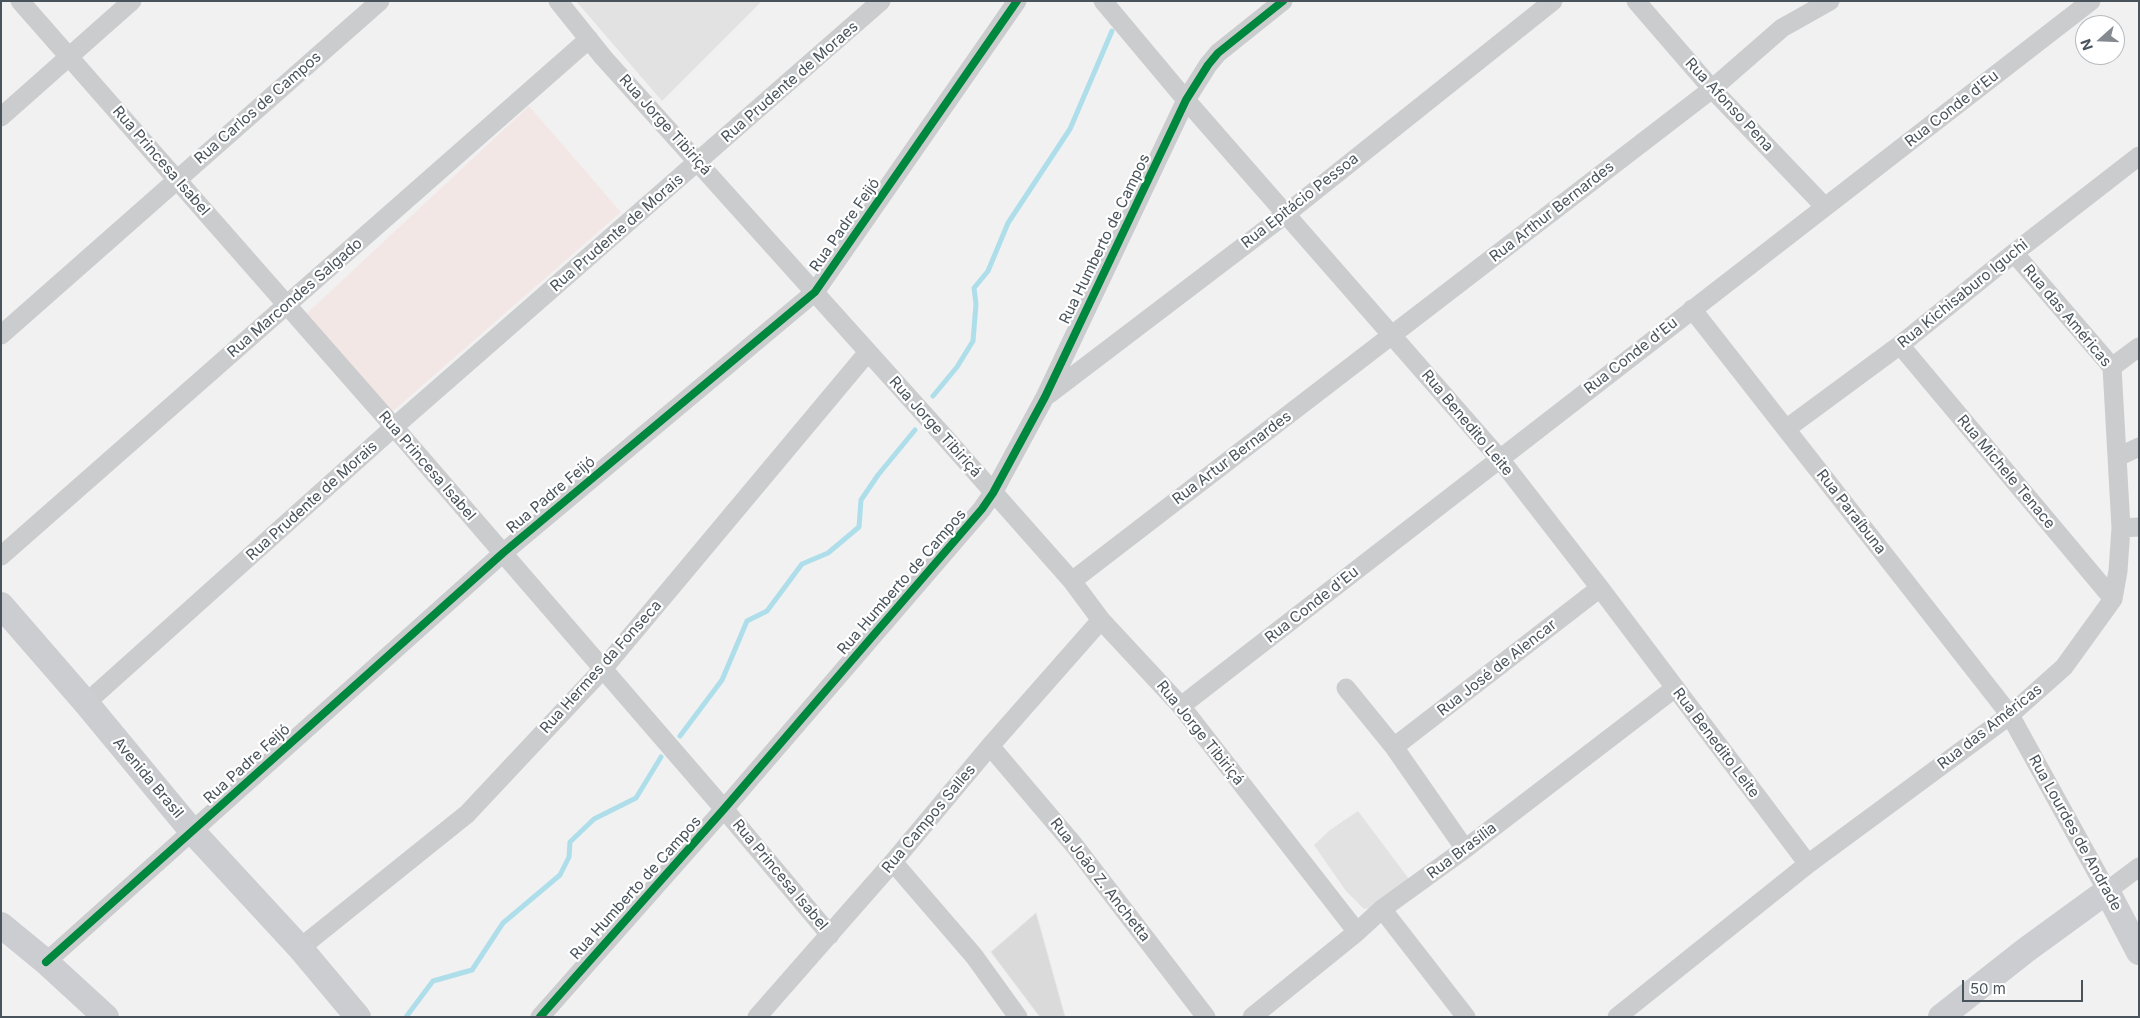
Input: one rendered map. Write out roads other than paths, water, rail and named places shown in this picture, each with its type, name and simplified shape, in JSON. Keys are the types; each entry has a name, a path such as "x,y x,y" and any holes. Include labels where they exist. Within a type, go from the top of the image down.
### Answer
{"main road":[{"name":"Avenida Brasil","path":"1,605 86,703 192,831 300,948 358,1017"},
{"name":"Rua Lourdes de Andrade","path":"2107,890 2139,952"},
{"path":"1941,1017 2026,950 2107,890"},
{"path":"2,929 46,962 106,1017"}],"street":[{"name":"Rua Princesa Isabel","path":"20,1 394,427 724,809 830,935"},
{"path":"1,117 132,1"},
{"name":"Rua Carlos de Campos","path":"1,335 380,1"},
{"name":"Rua Jorge Tibiriçá","path":"558,1 589,39 698,162 1072,581 1101,620 1181,706 1357,932"},
{"name":"Rua Prudente de Moraes","path":"698,162 881,1"},
{"name":"Rua Padre Feijó","path":"46,962 503,553 815,292 1017,1"},
{"name":"Rua Benedito Leite","path":"1103,1 1186,100 1500,459 1600,588 1808,864"},
{"name":"Rua Humberto de Campos","path":"540,1017 724,809 982,509 993,493 1045,397 1186,100 1208,65 1218,53 1283,1"},
{"name":"Rua Epitácio Pessoa","path":"1045,397 1286,214 1553,1"},
{"name":"Rua Afonso Pena","path":"1636,1 1712,89 1825,207"},
{"name":"Rua Arthur Bernardes","path":"1392,336 1712,89 1782,28 1830,1"},
{"name":"Rua Conde d'Eu","path":"1181,706 1692,308 1825,207 2083,3"},
{"name":"Rua Marcondes Salgado","path":"1,556 589,39"},
{"name":"Rua Kichisaburo Iguchi","path":"1786,429 1900,345 2139,156"},
{"name":"Rua Prudente de Morais","path":"86,703 394,427 698,162"},
{"name":"Rua das Américas","path":"1617,1017 1808,864 2010,715 2064,667 2113,599 2118,571 2130,527 2118,456 2112,367 2014,253"},
{"name":"Rua Paraíbuna","path":"1692,308 2010,715"},
{"name":"Rua Artur Bernardes","path":"1072,581 1392,336"},
{"name":"Rua Michele Tenace","path":"1900,345 2113,599"},
{"path":"2112,367 2139,348"},
{"name":"Rua Hermes da Fonseca","path":"300,948 467,814 603,669 868,352"},
{"path":"2118,456 2139,446"},
{"name":"Rua José de Alencar","path":"1394,747 1600,588"},
{"name":"Rua Campos Salles","path":"757,1017 1101,620"},
{"path":"1346,688 1394,747 1465,849"},
{"name":"Rua Brasília","path":"1252,1017 1357,932 1382,909 1465,849 1675,688"},
{"name":"Rua Lourdes de Andrade","path":"2010,715 2107,890"},
{"name":"Rua João Z. Anchetta","path":"990,746 1074,845 1206,1017"},
{"path":"893,862 974,956 1018,1017"},
{"path":"2107,890 2139,866"},
{"path":"1382,909 1466,1017"}],"waterway":[{"path":"933,396 957,367 973,341 976,304 974,288 988,271 1008,223 1070,129 1112,31"},
{"path":"680,736 722,680 747,621 767,611 802,564 828,553 859,527 861,500 878,475 915,430"},
{"path":"406,1017 433,981 472,970 503,923 560,875 569,857 570,842 594,819 636,798 661,757"}]}
